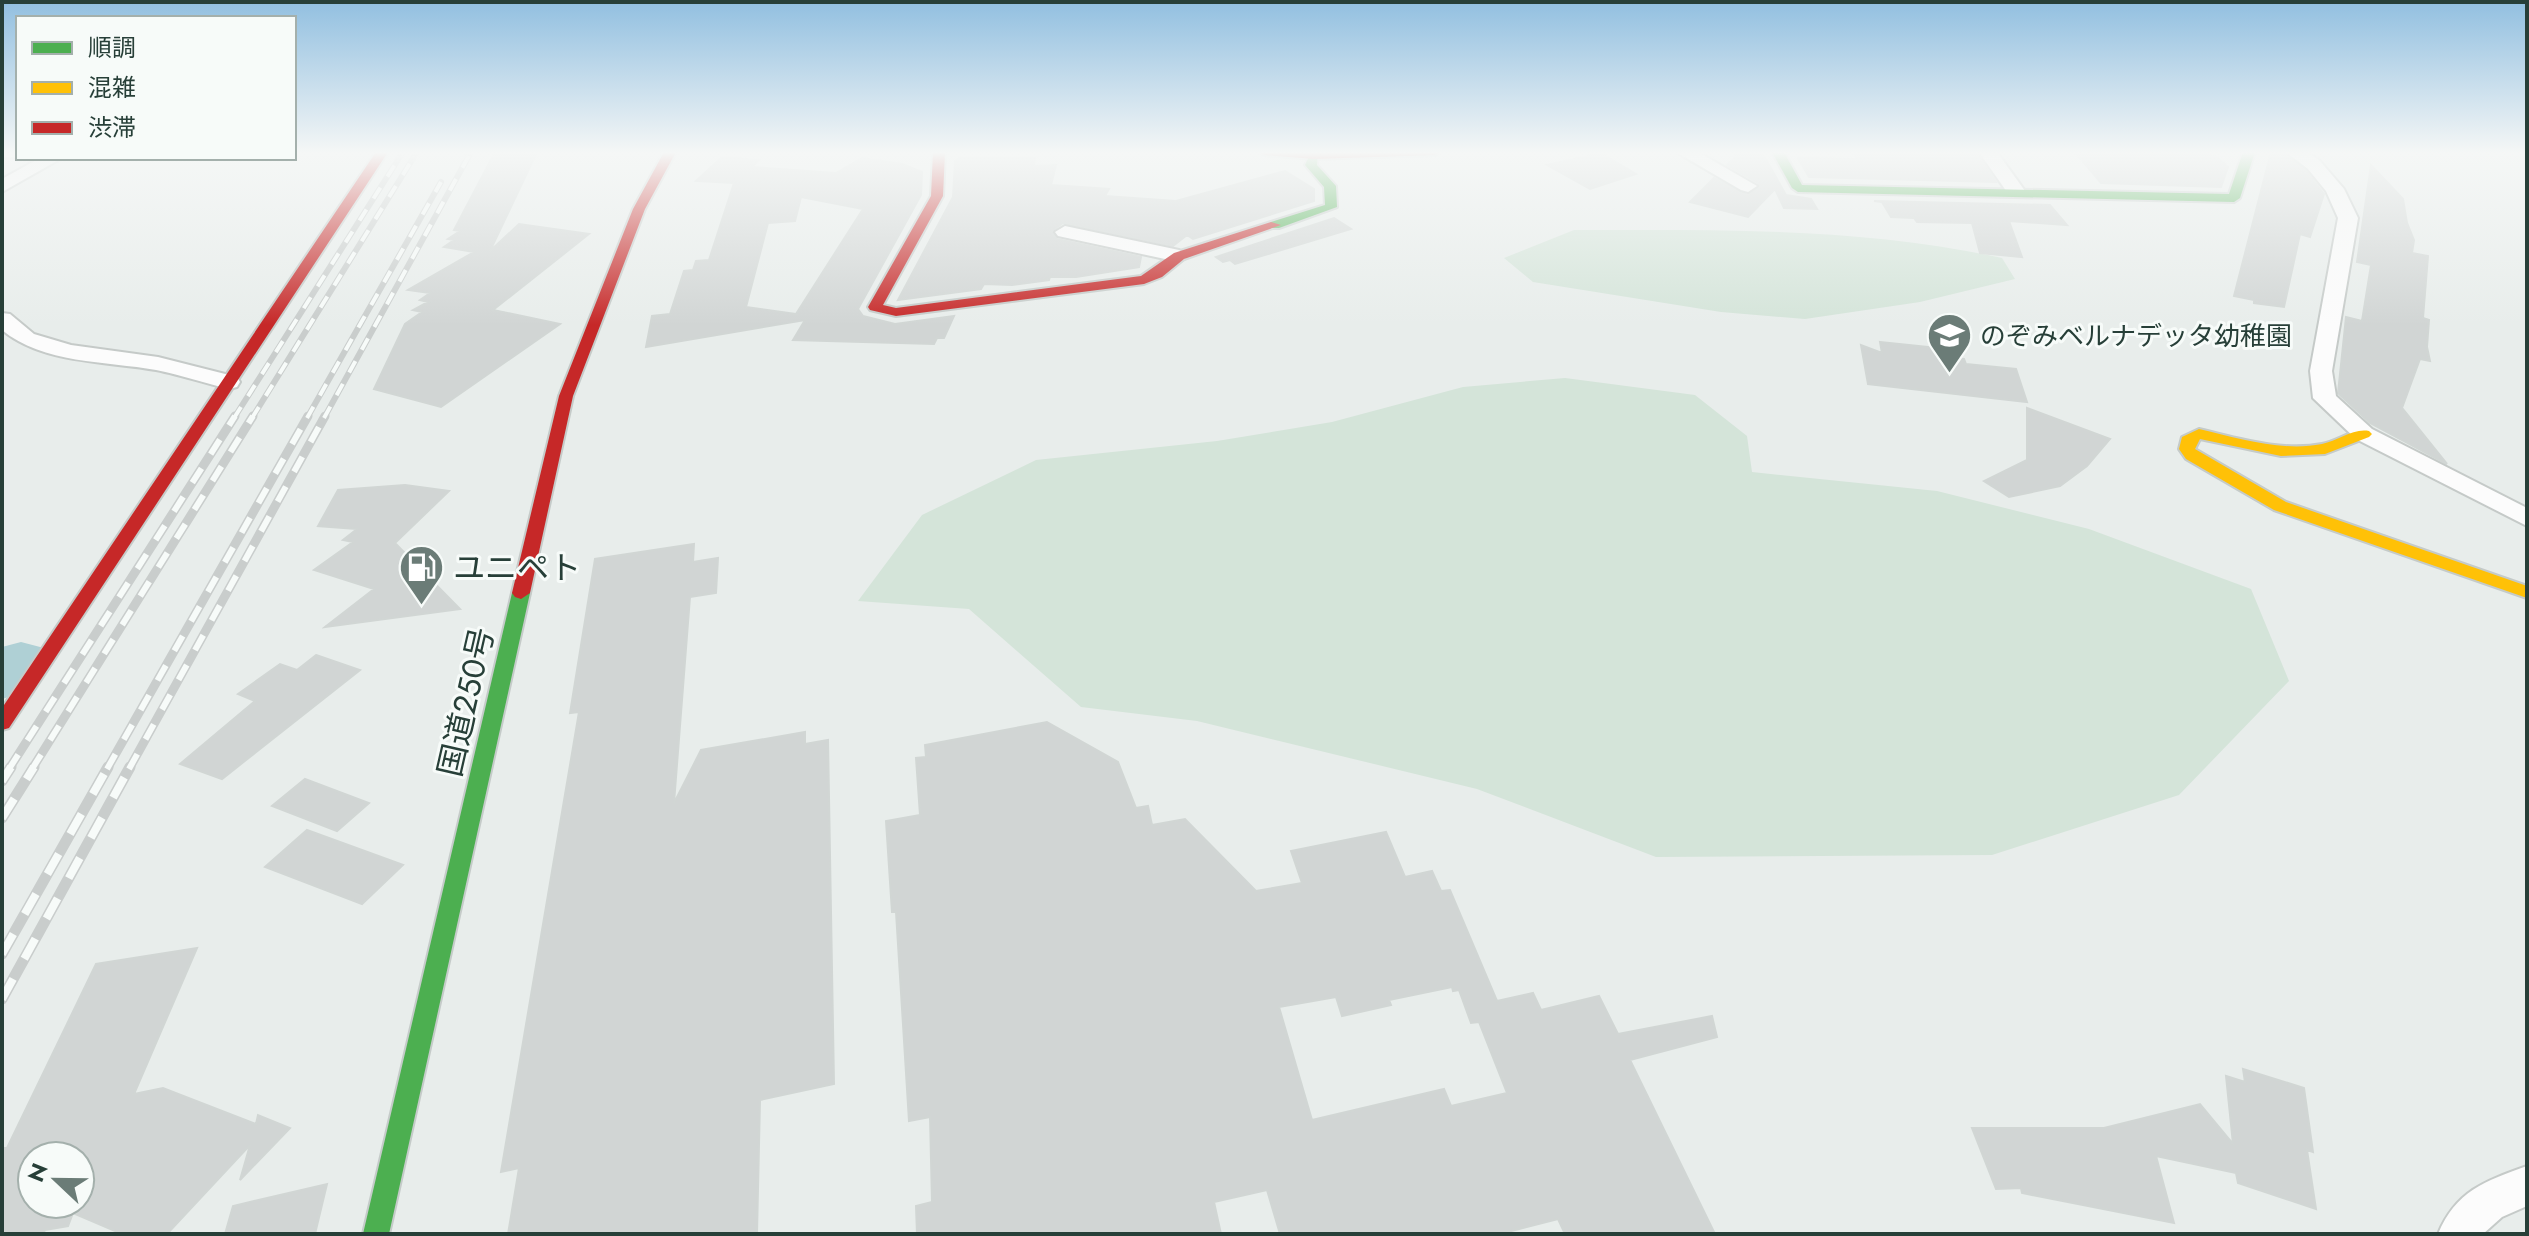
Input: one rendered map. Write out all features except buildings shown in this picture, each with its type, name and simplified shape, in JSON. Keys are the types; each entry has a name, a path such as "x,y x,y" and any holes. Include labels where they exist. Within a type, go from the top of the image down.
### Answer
{"main road":[{"path":"2,723 344,210"},
{"name":"国道250号","path":"376,1234 566,396 639,210"},
{"path":"929,210 875,307 896,312 1126,284 1157,274 1179,256 1323,210"},
{"path":"2364,434 2325,449 2281,451 2199,434 2190,437 2187,449 2192,456 2280,506 2527,592"}],"street":[{"path":"2344,210 2348,218 2321,371 2325,398 2364,434 2527,518"},
{"path":"1065,232 1179,256"},
{"path":"2,319 26,339 69,351 158,364 229,382"},
{"path":"2459,1234 2463,1225 2494,1197 2527,1186"}],"green space":[{"path":"1574,230 1789,232 1896,241 2002,258 2015,279 1920,302 1805,319 1721,312 1533,282 1504,258"},
{"path":"1565,378 1695,395 1747,436 1752,472 1937,491 2089,529 2251,589 2289,681 2179,795 1992,855 1656,857 1477,789 1197,721 1081,707 969,609 858,601 922,515 1036,460 1217,441 1332,422 1463,387"}],"waterway":[{"path":"2,676 21,664"}],"railway":[{"path":"234,418 366,210"},
{"path":"252,418 381,210"},
{"path":"307,418 425,210"},
{"path":"324,418 439,210"},
{"path":"9,769 235,416"},
{"path":"32,769 253,416"},
{"path":"107,769 308,416"},
{"path":"129,769 325,416"},
{"path":"2,781 11,767"},
{"path":"2,818 34,767"},
{"path":"2,954 108,767"},
{"path":"2,999 130,767"}],"traffic: fast":[{"path":"1275,225 1323,210"},
{"path":"376,1234 521,593"}],"traffic: slow":[{"path":"2364,434 2325,449 2281,451 2199,434 2190,437 2187,449 2192,456 2280,506 2527,592"}],"traffic: jam":[{"path":"2,723 344,210"},
{"path":"521,593 566,396 639,210"},
{"path":"929,210 875,307 896,312 1144,280 1157,274 1179,256 1275,225"}],"place":[{"name":"のぞみベルナデッタ幼稚園","path":"1949,375"},
{"name":"ユニペト","path":"422,607"}]}
